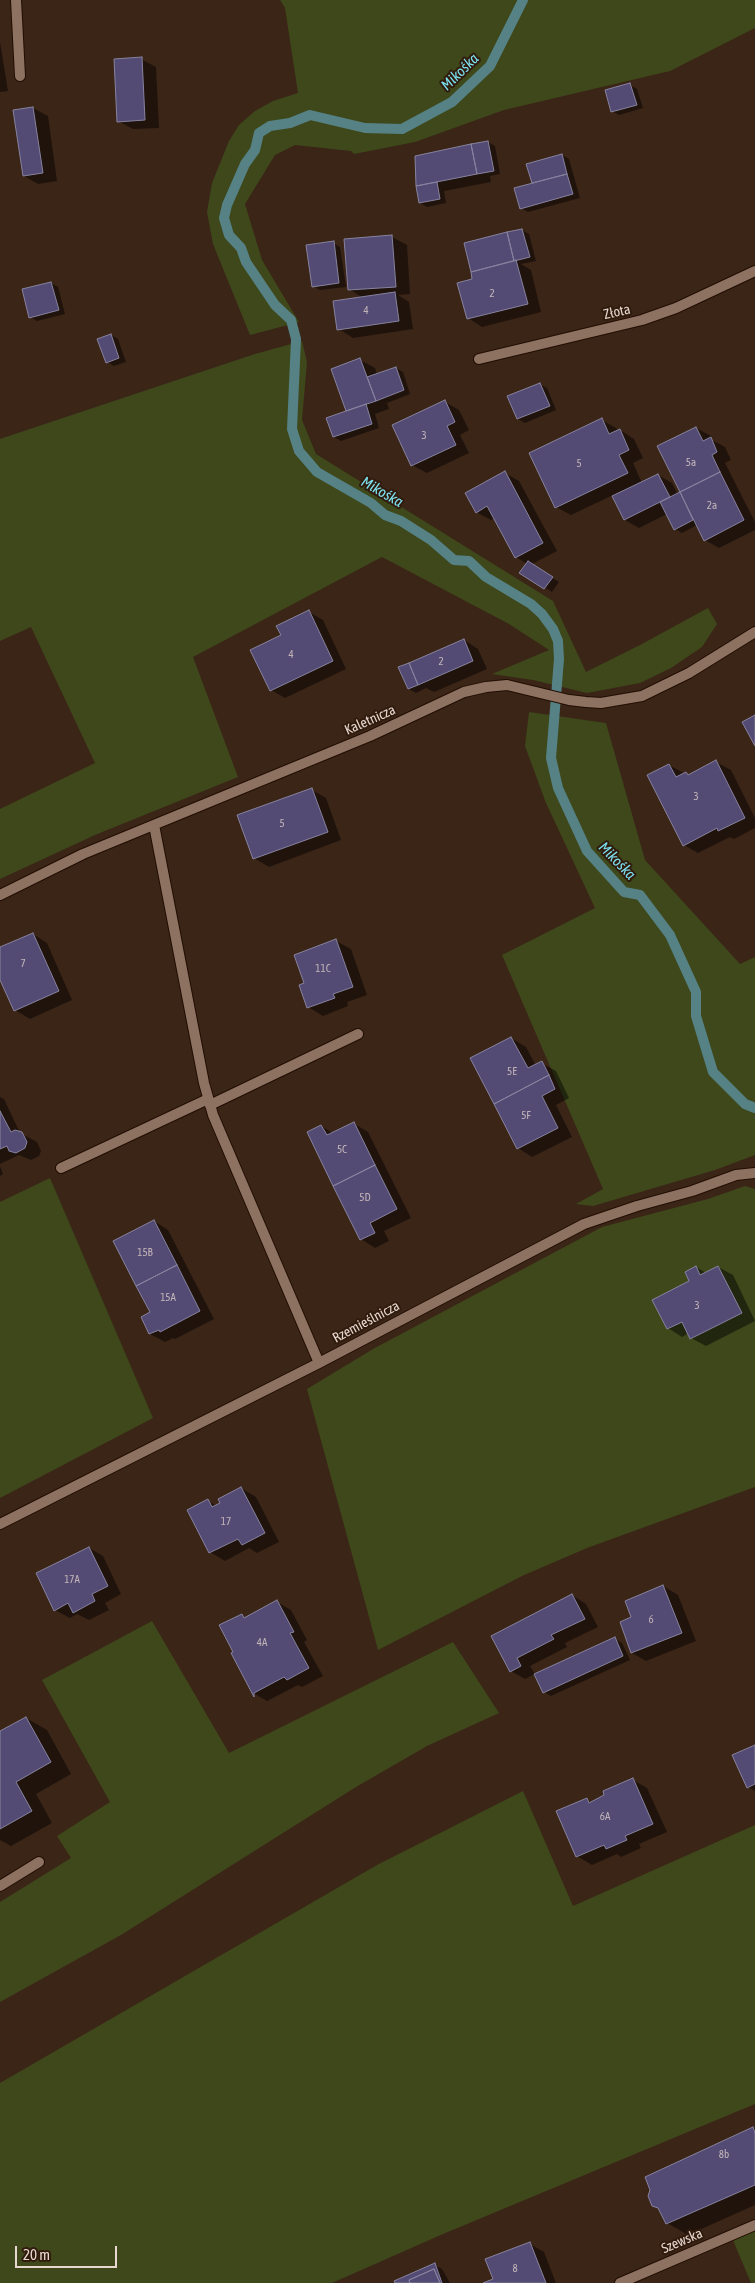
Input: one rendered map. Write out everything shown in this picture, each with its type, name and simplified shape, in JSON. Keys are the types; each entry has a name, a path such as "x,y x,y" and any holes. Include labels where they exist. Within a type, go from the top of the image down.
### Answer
{"street":[{"path":"16,0 20,76"},
{"name":"Złota","path":"479,359 642,320 676,308 755,271"},
{"name":"Kaletnicza","path":"0,895 84,854 370,736 464,692 506,685 569,700 600,703 642,696 689,673 755,632"},
{"path":"154,825 209,1102 320,1363"},
{"path":"61,1168 358,1034"},
{"name":"Rzemieślnicza","path":"0,1524 320,1363 584,1224 637,1206 692,1191 736,1175 755,1173"},
{"path":"0,1886 40,1862"},
{"name":"Szewska","path":"620,2283 755,2225"}],"green space":[{"path":"280,0 755,0 755,28 670,71 504,110 415,142 354,154 351,151 295,145 275,155 245,204 262,260 299,322 250,335 213,244 207,212 212,183 229,141 239,125 255,111 273,101 298,93 285,8"},
{"path":"302,341 307,362 302,420 316,454 553,601 586,672 708,608 717,624 702,647 671,668 640,683 587,693 533,680 492,674 549,650 509,624 382,557 193,657 238,777 95,835 0,879 0,809 95,763 31,627 0,641 0,439 255,354"},
{"path":"529,712 606,723 645,860 740,964 755,957 755,1155 715,1170 593,1206 576,1204 603,1189 502,955 595,908 546,803 525,746"},
{"path":"50,1178 153,1418 0,1498 0,1202"},
{"path":"745,1186 755,1189 755,1487 587,1548 522,1576 378,1650 307,1389 373,1349 602,1227 708,1199"},
{"path":"152,1621 229,1753 453,1642 499,1713 427,1746 356,1787 121,1935 0,2002 0,1902 71,1858 57,1836 110,1802 42,1680"},
{"path":"523,1791 573,1906 755,1825 755,2104 443,2234 332,2283 0,2283 0,2083 377,1865"},
{"path":"755,2231 755,2283 751,2283 733,2240"}],"building":[{"path":"142,57 145,120 117,122 114,59"},
{"path":"630,83 637,105 611,112 605,90"},
{"path":"33,107 43,173 23,176 13,110"},
{"path":"488,141 494,171 477,174 471,144"},
{"path":"471,144 477,174 416,186 415,156"},
{"path":"562,154 567,174 532,183 526,164"},
{"path":"567,174 573,194 520,209 514,188"},
{"path":"437,182 440,199 419,203 416,186"},
{"path":"522,229 530,257 514,261 507,232"},
{"path":"507,232 514,261 471,272 464,243"},
{"path":"392,235 396,287 348,290 344,239"},
{"path":"334,241 339,283 312,287 306,245"},
{"path":"516,260 528,304 467,319 457,283 472,279 471,272"},
{"path":"51,282 59,310 29,318 22,289"},
{"path":"395,292 399,321 337,330 333,301"},
{"path":"111,334 119,358 106,363 97,339"},
{"path":"360,358 376,401 346,411 331,369"},
{"path":"396,367 404,390 376,401 367,377"},
{"path":"540,383 550,406 517,419 507,396"},
{"path":"445,400 455,422 447,426 456,445 411,466 392,425"},
{"path":"366,404 372,424 333,437 326,418"},
{"path":"602,418 609,434 620,429 629,450 619,455 628,473 555,508 529,453"},
{"path":"696,427 703,441 711,437 717,452 712,455 720,472 680,492 657,446"},
{"path":"505,471 543,543 515,558 487,506 476,513 465,493"},
{"path":"720,472 744,520 704,541 680,492"},
{"path":"658,474 670,497 624,520 612,496"},
{"path":"680,492 693,520 674,530 660,502"},
{"path":"528,561 553,577 544,589 519,573"},
{"path":"309,610 333,661 270,691 250,650 281,635 276,626"},
{"path":"464,639 473,661 418,685 409,663"},
{"path":"409,663 418,685 408,689 398,667"},
{"path":"755,715 755,746 742,722"},
{"path":"716,760 745,818 718,831 717,828 683,846 647,775 669,764 676,777 686,772 688,775"},
{"path":"312,788 328,832 253,859 237,815"},
{"path":"33,933 59,991 14,1011 0,980 0,947"},
{"path":"336,939 353,987 333,994 335,998 307,1008 299,985 304,983 294,955"},
{"path":"511,1037 528,1068 542,1061 549,1075 494,1104 470,1058"},
{"path":"549,1075 555,1089 542,1096 558,1128 517,1149 494,1104"},
{"path":"0,1111 11,1132 15,1130 22,1132 27,1142 25,1148 16,1153 9,1151 7,1146 0,1149"},
{"path":"354,1122 375,1165 333,1186 307,1132 321,1125 327,1135"},
{"path":"375,1165 397,1209 370,1223 375,1233 360,1240 333,1186"},
{"path":"154,1220 177,1265 136,1286 113,1241"},
{"path":"177,1265 200,1311 160,1332 159,1330 149,1334 141,1317 150,1312 136,1286"},
{"path":"696,1266 700,1275 718,1266 742,1313 690,1339 682,1322 667,1329 652,1300 689,1281 685,1272"},
{"path":"241,1487 265,1533 242,1545 238,1539 209,1553 187,1510 208,1499 212,1507 220,1503 218,1499"},
{"path":"89,1547 108,1586 92,1594 95,1601 73,1613 68,1603 54,1611 36,1573"},
{"path":"663,1585 682,1633 631,1653 620,1622 631,1617 625,1601"},
{"path":"572,1594 585,1619 551,1635 554,1639 517,1658 521,1666 510,1672 491,1636"},
{"path":"277,1600 294,1632 290,1633 309,1668 287,1680 284,1677 254,1693 254,1697 219,1625 242,1614 244,1618"},
{"path":"615,1637 623,1656 543,1693 534,1674"},
{"path":"26,1717 51,1762 16,1782 32,1811 0,1829 0,1731"},
{"path":"755,1745 755,1784 747,1788 732,1755"},
{"path":"633,1778 653,1824 625,1836 627,1840 606,1849 604,1845 576,1857 556,1811 587,1798 589,1803 604,1795 603,1791"},
{"path":"753,2127 755,2133 755,2185 666,2224 658,2208 652,2206 648,2196 650,2190 645,2177"},
{"path":"530,2242 546,2283 483,2283 493,2279 485,2259"},
{"path":"435,2263 442,2283 440,2283 434,2269 409,2280 410,2283 395,2283 394,2281"},
{"path":"434,2269 440,2283 410,2283 409,2280"}],"waterway":[{"name":"Mikośka","path":"523,0 490,66 452,102 402,129 365,128 310,115 290,123 270,126 259,133 255,150 245,164 227,205 224,218 229,235 241,248 246,262 275,305 291,320 296,339 292,429 299,451 317,472 371,503 385,515 401,521 431,540 454,560 469,561 486,577 531,604 542,614 553,629 558,641 559,659 551,758 558,788 587,851 624,892 640,895 670,935 696,992 696,1016 713,1072 745,1104 755,1108"}]}
